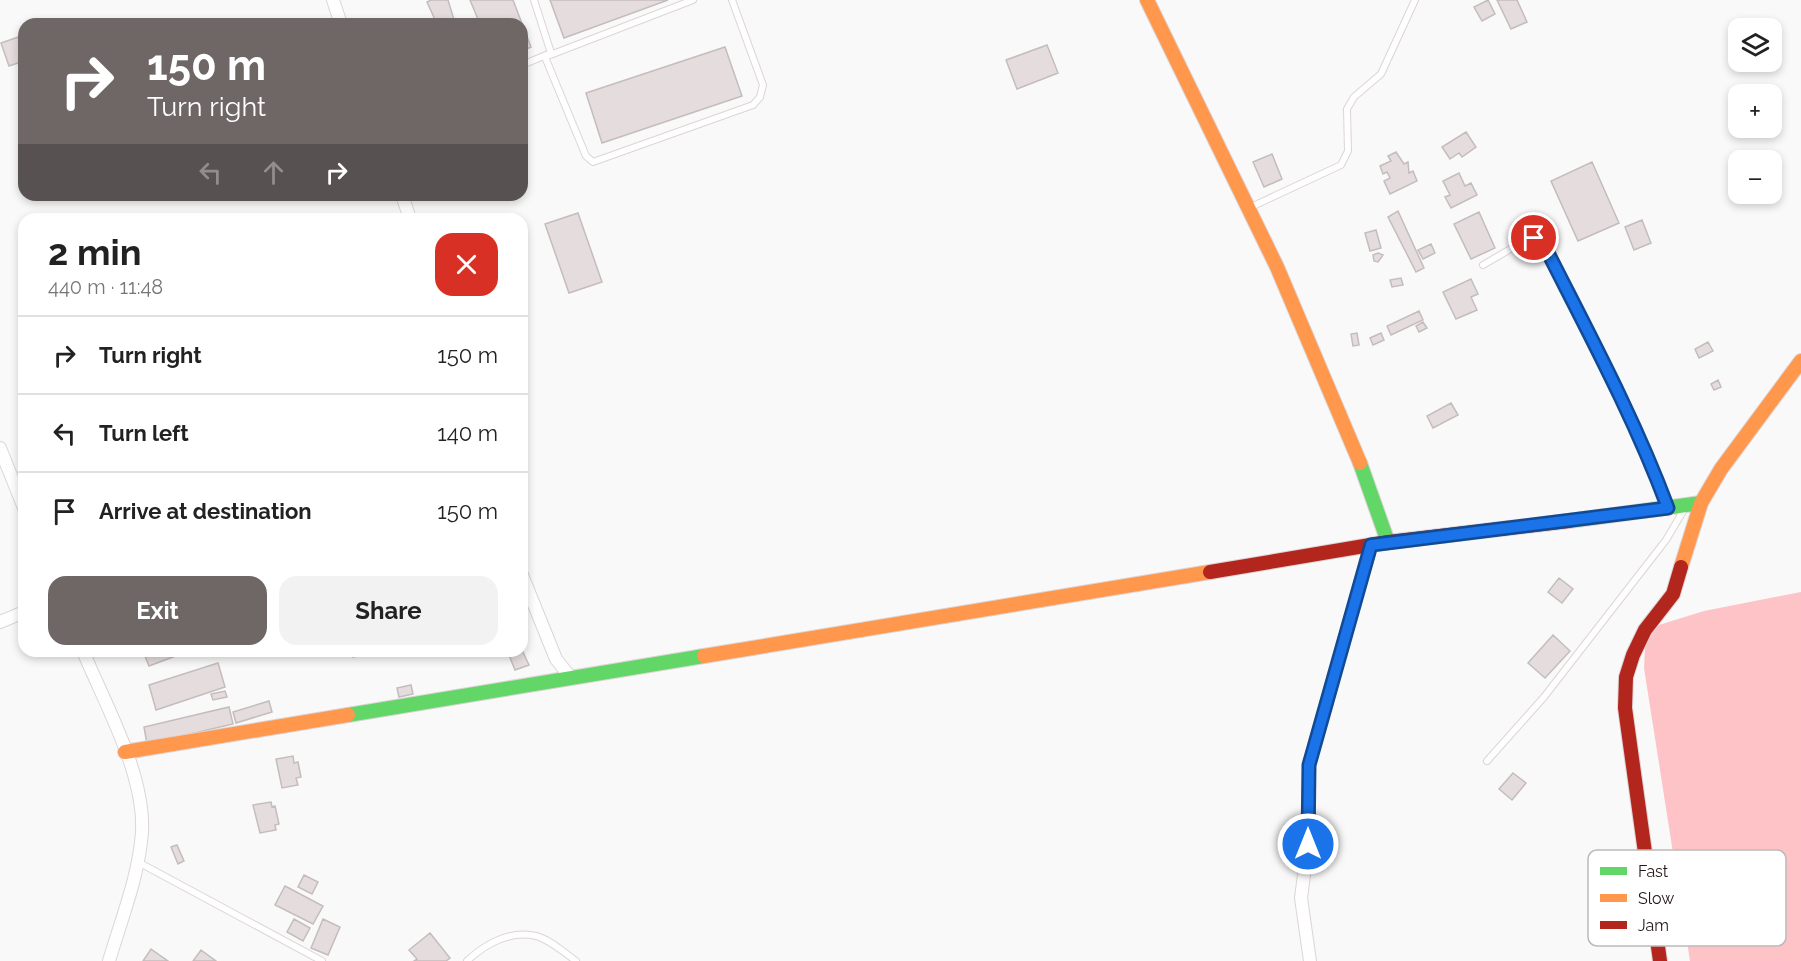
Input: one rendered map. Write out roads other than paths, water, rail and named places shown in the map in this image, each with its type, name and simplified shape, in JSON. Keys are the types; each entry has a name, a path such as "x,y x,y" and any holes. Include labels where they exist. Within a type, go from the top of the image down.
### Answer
{"street":[{"path":"333,0 339,18"},
{"path":"1147,0 1314,344 1369,482 1388,542"},
{"path":"1645,850 1625,708 1626,677 1645,630 1673,594 1701,503 1721,469 1801,361"},
{"path":"0,448 18,493"},
{"path":"125,752 1388,542 1701,503"},
{"path":"1310,961 1301,898 1308,844 1309,765 1371,545"},
{"path":"528,590 556,659 571,678"},
{"path":"0,622 18,614"},
{"path":"85,657 125,752 140,801 142,832 138,862 109,961"},
{"path":"1658,946 1660,961"}],"lane":[{"path":"534,0 550,46 551,52 544,57"},
{"path":"528,63 693,0"},
{"path":"544,57 586,156 593,162 753,105 760,97 763,85 732,0"},
{"path":"1248,209 1341,165 1348,151 1347,109 1354,97 1381,74 1415,0"},
{"path":"1484,265 1526,240 1538,238 1544,245 1640,438 1668,508"},
{"path":"1486,761 1545,697 1666,540 1686,505"},
{"path":"138,862 322,961"},
{"path":"466,961 479,949 512,935 537,936 576,961"}]}
